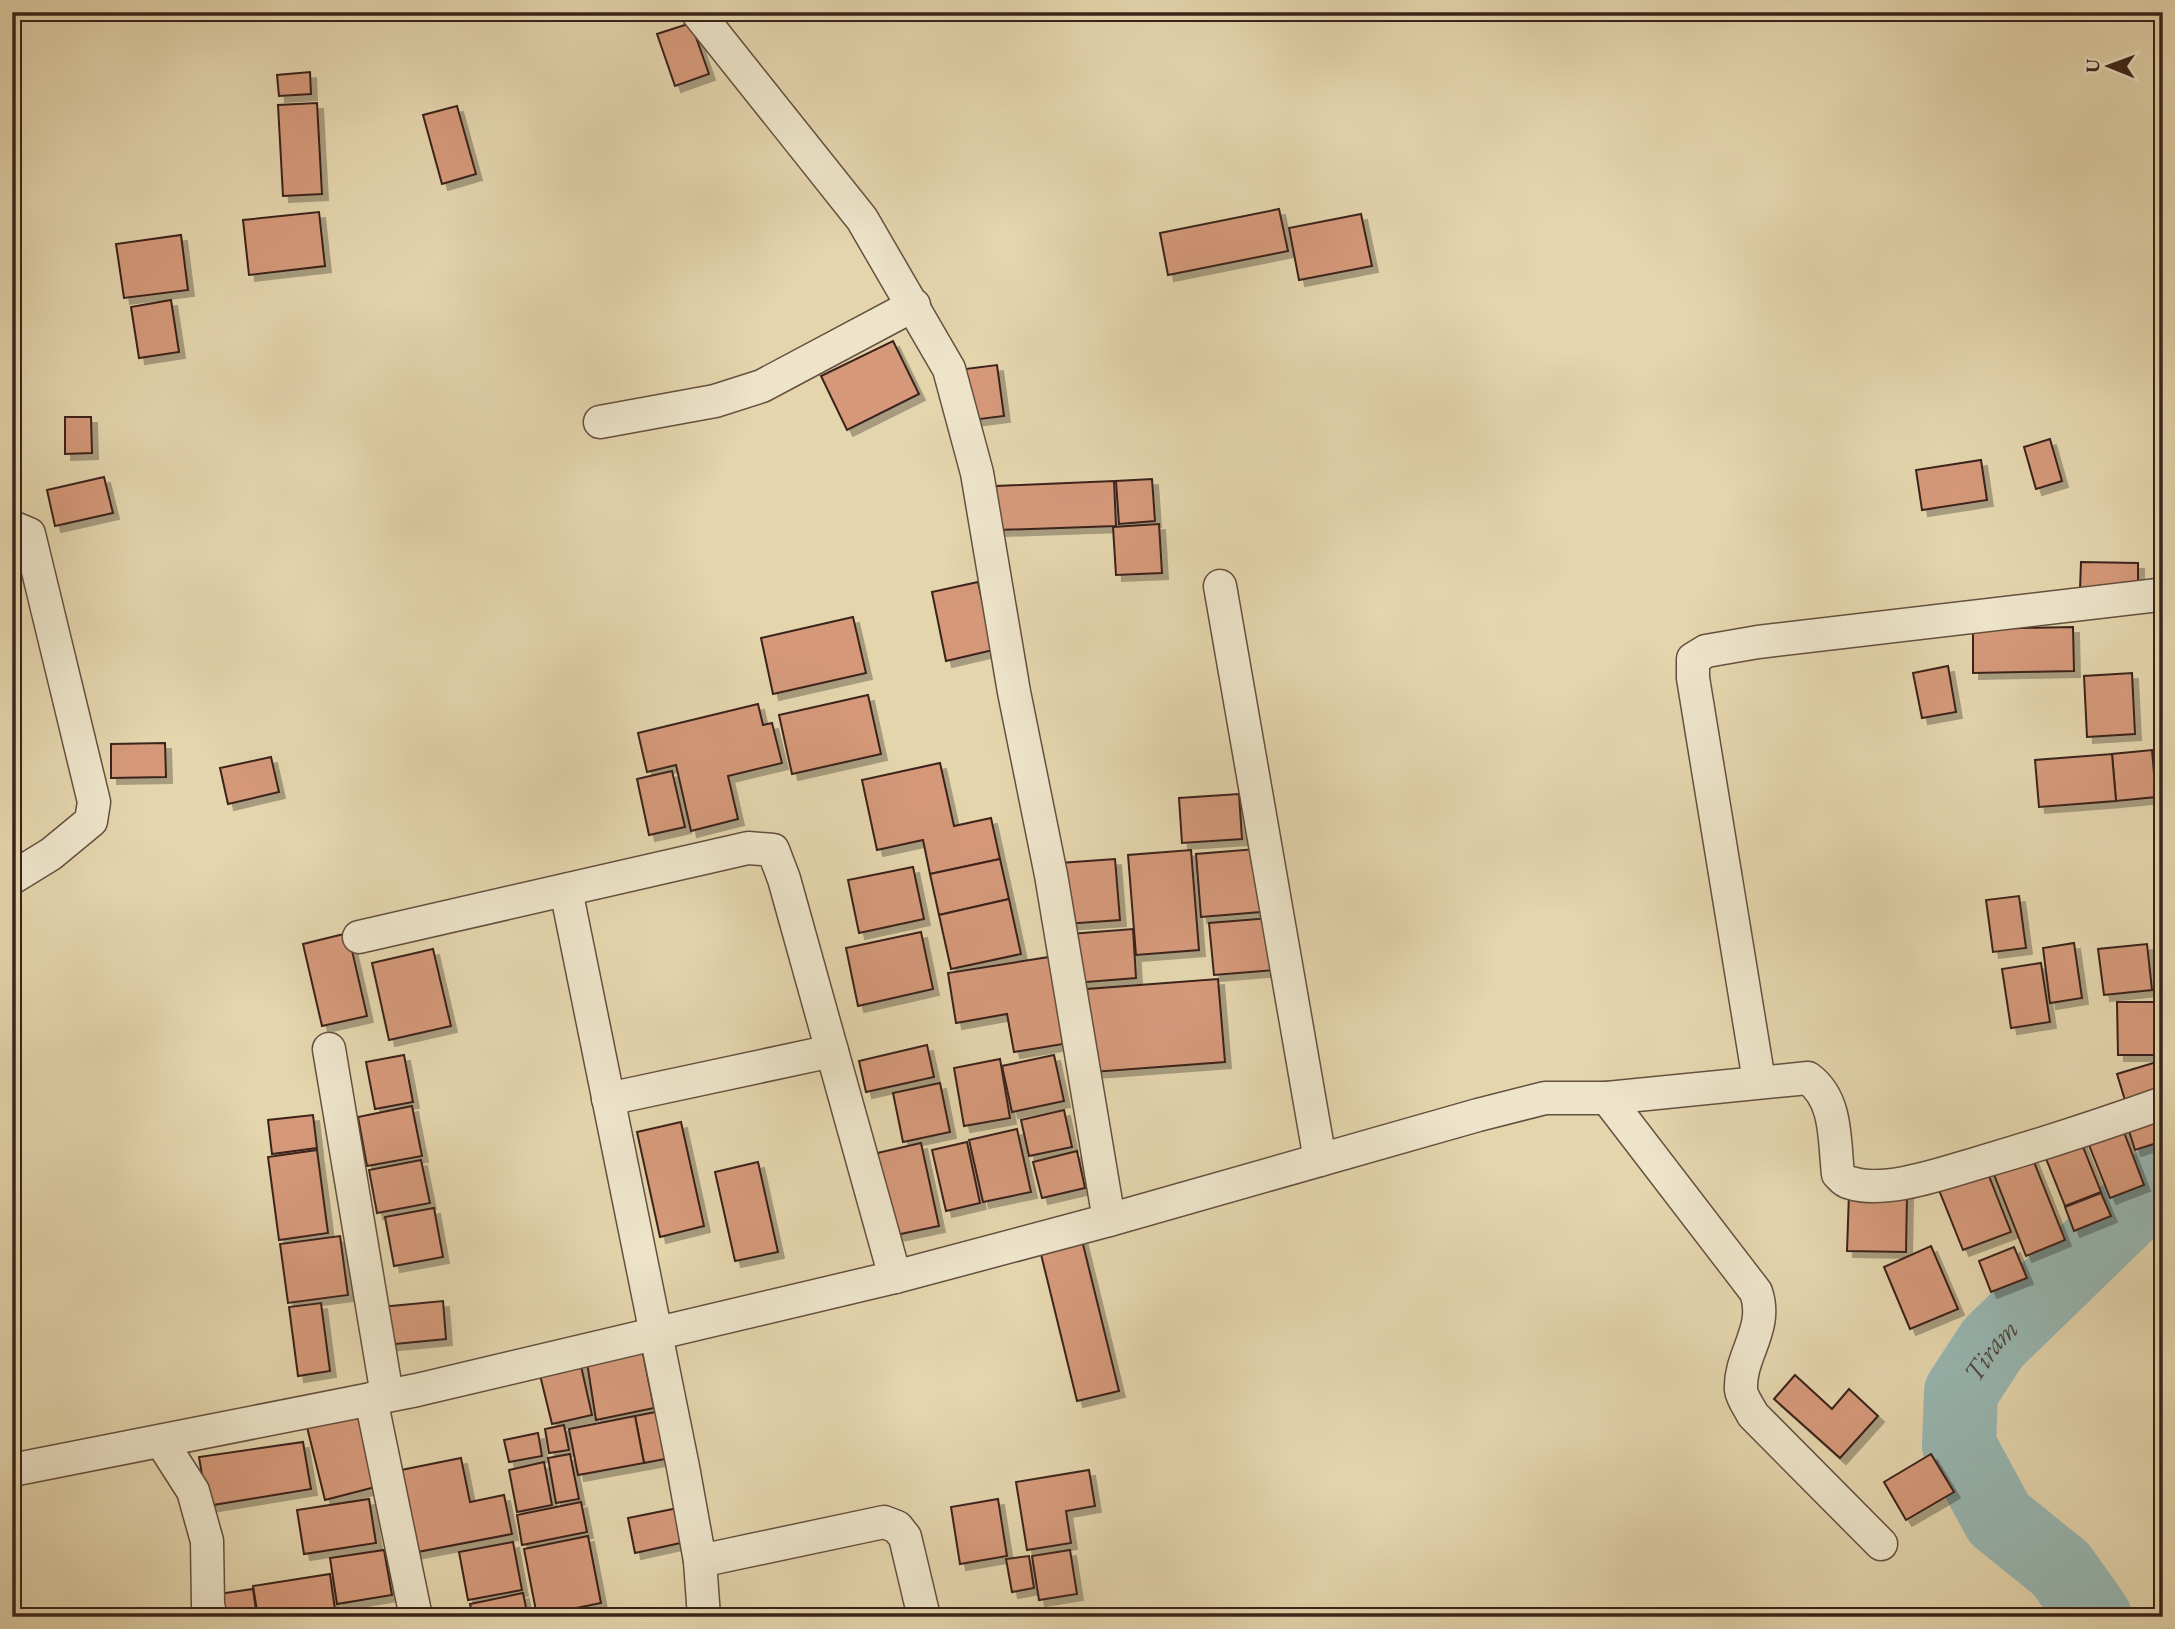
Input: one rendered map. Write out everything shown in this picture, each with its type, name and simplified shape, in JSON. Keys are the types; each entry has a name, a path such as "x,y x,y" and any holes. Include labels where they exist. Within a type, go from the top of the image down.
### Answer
{"street":[{"path":"697,12 862,219 949,369 977,474 1014,692 1051,875 1109,1220"},
{"path":"600,422 715,401 762,386 914,305"},
{"path":"12,527 29,534 94,802 91,821 51,854 12,878"},
{"path":"1220,586 1320,1160"},
{"path":"1759,1081 1695,692 1693,659 1706,651 1758,642 2158,595"},
{"path":"359,937 748,848 773,850 784,879 895,1277"},
{"path":"566,890 683,1467 700,1561 704,1617"},
{"path":"329,1049 379,1397 416,1617"},
{"path":"608,1099 832,1051"},
{"path":"12,1470 417,1390 895,1277 1545,1098 1607,1098 1808,1078 1819,1086 1831,1112 1838,1174 1852,1184 1866,1186 1908,1182 1934,1176 2066,1138 2163,1103"},
{"path":"1607,1098 1756,1292 1761,1307 1757,1332 1743,1373 1741,1392 1753,1415 1881,1544"},
{"path":"161,1441 193,1491 207,1541 208,1605 211,1617"},
{"path":"700,1561 884,1522 897,1527 905,1537 924,1617"}],"building":[{"path":"691,23 709,74 675,86 657,34"},
{"path":"310,72 311,94 279,96 277,75"},
{"path":"317,103 322,194 283,196 278,105"},
{"path":"457,106 476,174 442,184 423,115"},
{"path":"1279,209 1288,251 1168,275 1160,233"},
{"path":"319,212 325,266 249,275 243,220"},
{"path":"1361,214 1372,266 1299,280 1289,228"},
{"path":"181,235 188,290 124,298 116,244"},
{"path":"171,300 179,352 139,358 131,307"},
{"path":"893,341 919,394 847,430 821,376"},
{"path":"997,365 1004,416 972,420 965,369"},
{"path":"65,417 91,417 92,453 65,454"},
{"path":"2050,439 2062,481 2036,489 2024,447"},
{"path":"1981,460 1987,500 1922,510 1916,470"},
{"path":"104,477 113,513 55,526 47,490"},
{"path":"1152,479 1155,521 1119,524 1116,481"},
{"path":"1114,481 1116,526 998,530 996,486"},
{"path":"1159,524 1162,573 1116,575 1113,527"},
{"path":"2081,562 2138,563 2138,591 2080,590"},
{"path":"978,582 993,650 946,661 932,592"},
{"path":"853,617 866,673 773,694 761,638"},
{"path":"2073,627 2074,671 1973,673 1973,629"},
{"path":"1948,666 1956,712 1922,718 1913,673"},
{"path":"2132,673 2135,734 2087,737 2084,676"},
{"path":"868,695 881,754 792,774 779,715"},
{"path":"758,704 763,725 772,723 782,763 728,776 738,819 691,831 676,765 647,772 638,733"},
{"path":"165,743 166,777 111,778 111,744"},
{"path":"2152,750 2156,797 2116,801 2112,754"},
{"path":"2112,754 2116,801 2039,807 2035,760"},
{"path":"271,757 279,792 228,804 220,768"},
{"path":"940,763 954,826 991,818 1000,859 930,874 923,840 877,850 862,780"},
{"path":"672,771 685,827 649,835 637,779"},
{"path":"1239,794 1242,839 1182,843 1179,798"},
{"path":"1256,849 1261,912 1201,917 1196,854"},
{"path":"1191,850 1199,950 1136,955 1128,855"},
{"path":"1000,859 1009,899 939,915 930,874"},
{"path":"1115,859 1120,920 1065,924 1060,863"},
{"path":"913,867 924,919 859,933 848,880"},
{"path":"2019,896 2026,948 1993,952 1986,900"},
{"path":"1009,899 1021,954 951,969 939,915"},
{"path":"1270,918 1274,970 1214,975 1209,923"},
{"path":"1133,929 1136,978 1074,983 1070,934"},
{"path":"921,932 933,989 858,1006 846,948"},
{"path":"348,933 367,1016 322,1026 303,944"},
{"path":"2074,943 2082,998 2050,1003 2043,948"},
{"path":"2147,944 2152,990 2104,995 2098,949"},
{"path":"433,949 451,1026 389,1040 372,963"},
{"path":"1049,957 1063,1044 1014,1052 1007,1014 956,1023 948,973"},
{"path":"2041,963 2050,1022 2011,1028 2002,969"},
{"path":"1218,979 1225,1062 1093,1072 1087,989"},
{"path":"2117,1002 2158,1002 2159,1055 2118,1055"},
{"path":"927,1045 934,1077 866,1092 859,1061"},
{"path":"404,1055 413,1102 375,1109 366,1062"},
{"path":"1054,1055 1064,1101 1012,1112 1002,1066"},
{"path":"1000,1059 1010,1118 964,1126 954,1068"},
{"path":"2163,1060 2163,1099 2128,1110 2117,1074"},
{"path":"940,1083 950,1132 903,1142 893,1093"},
{"path":"412,1106 422,1156 367,1166 358,1117"},
{"path":"1064,1110 1072,1147 1029,1156 1021,1120"},
{"path":"313,1115 317,1148 272,1154 268,1120"},
{"path":"2163,1120 2163,1141 2135,1150 2129,1131"},
{"path":"681,1122 704,1226 660,1237 637,1132"},
{"path":"2122,1127 2144,1185 2110,1198 2087,1140"},
{"path":"1017,1129 1031,1192 983,1202 969,1140"},
{"path":"2079,1137 2101,1192 2065,1206 2043,1151"},
{"path":"967,1142 980,1203 946,1211 932,1150"},
{"path":"921,1143 939,1226 891,1236 873,1154"},
{"path":"317,1150 328,1233 279,1240 268,1157"},
{"path":"1077,1151 1085,1188 1042,1198 1033,1162"},
{"path":"2030,1152 2065,1240 2026,1256 1991,1167"},
{"path":"421,1160 430,1203 377,1213 369,1170"},
{"path":"758,1162 778,1252 735,1261 715,1172"},
{"path":"1985,1166 2011,1232 1963,1250 1937,1185"},
{"path":"1849,1193 1907,1194 1906,1252 1847,1251"},
{"path":"2101,1193 2111,1216 2074,1231 2065,1207"},
{"path":"434,1208 443,1257 394,1266 385,1217"},
{"path":"1080,1232 1119,1391 1077,1401 1038,1242"},
{"path":"340,1236 348,1295 288,1303 280,1244"},
{"path":"1931,1246 1958,1309 1910,1329 1884,1267"},
{"path":"2014,1247 2027,1278 1991,1292 1979,1261"},
{"path":"443,1301 446,1339 385,1345 381,1307"},
{"path":"321,1303 330,1371 298,1376 289,1307"},
{"path":"641,1344 654,1408 596,1420 586,1356"},
{"path":"579,1357 592,1415 552,1424 538,1367"},
{"path":"1795,1375 1832,1409 1849,1389 1878,1416 1840,1458 1774,1399"},
{"path":"661,1411 670,1458 644,1463 635,1416"},
{"path":"362,1414 379,1486 325,1500 307,1427"},
{"path":"635,1416 644,1463 578,1475 569,1429"},
{"path":"564,1425 569,1450 549,1453 545,1429"},
{"path":"538,1433 542,1456 509,1462 504,1440"},
{"path":"303,1442 311,1489 207,1506 199,1457"},
{"path":"570,1454 579,1499 556,1503 548,1458"},
{"path":"1931,1454 1954,1492 1906,1520 1884,1482"},
{"path":"461,1458 470,1502 504,1495 512,1534 407,1554 391,1472"},
{"path":"544,1462 552,1505 517,1512 509,1470"},
{"path":"1089,1470 1095,1506 1066,1511 1071,1543 1027,1550 1016,1482"},
{"path":"369,1499 376,1543 304,1554 297,1510"},
{"path":"998,1499 1007,1556 960,1564 951,1507"},
{"path":"581,1502 587,1532 522,1545 517,1515"},
{"path":"678,1508 685,1542 635,1553 628,1518"},
{"path":"588,1536 601,1603 537,1616 524,1549"},
{"path":"513,1542 522,1590 468,1600 459,1552"},
{"path":"384,1550 392,1595 337,1604 330,1558"},
{"path":"1070,1550 1077,1594 1039,1600 1032,1556"},
{"path":"1029,1556 1034,1588 1012,1592 1006,1559"},
{"path":"330,1574 336,1617 258,1617 253,1586"},
{"path":"253,1589 257,1617 221,1617 218,1594"},
{"path":"523,1593 528,1617 473,1617 470,1604"}],"waterway":[{"name":"Tiram","path":"2095,1617 2061,1569 1999,1519 1959,1445 1961,1392 1993,1343 2163,1178"}]}
